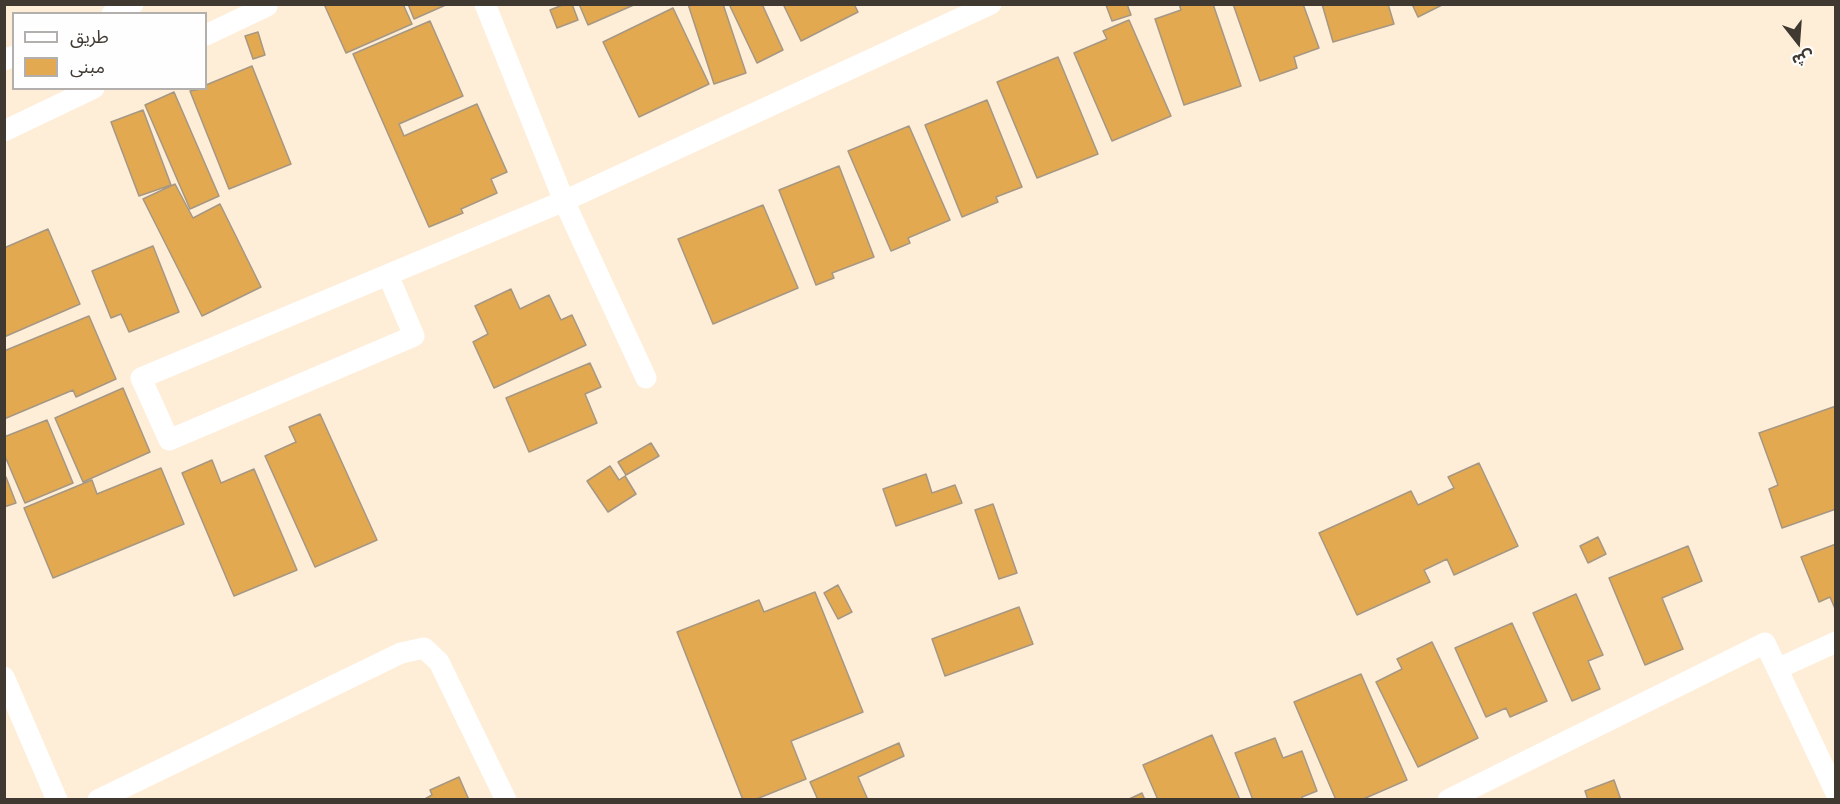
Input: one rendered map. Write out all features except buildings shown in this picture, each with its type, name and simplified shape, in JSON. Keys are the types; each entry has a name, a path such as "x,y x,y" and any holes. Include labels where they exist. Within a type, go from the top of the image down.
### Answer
{"street":[{"path":"116,12 133,4"},
{"path":"207,35 267,4"},
{"path":"485,4 564,201 646,378"},
{"path":"388,275 414,336 169,440 141,378 564,201 991,4"},
{"path":"4,131 90,90"},
{"path":"1777,669 1836,642"},
{"path":"1448,800 1765,643 1836,793"},
{"path":"98,800 401,653 424,648 440,662 506,800"},
{"path":"4,677 57,800"}]}
